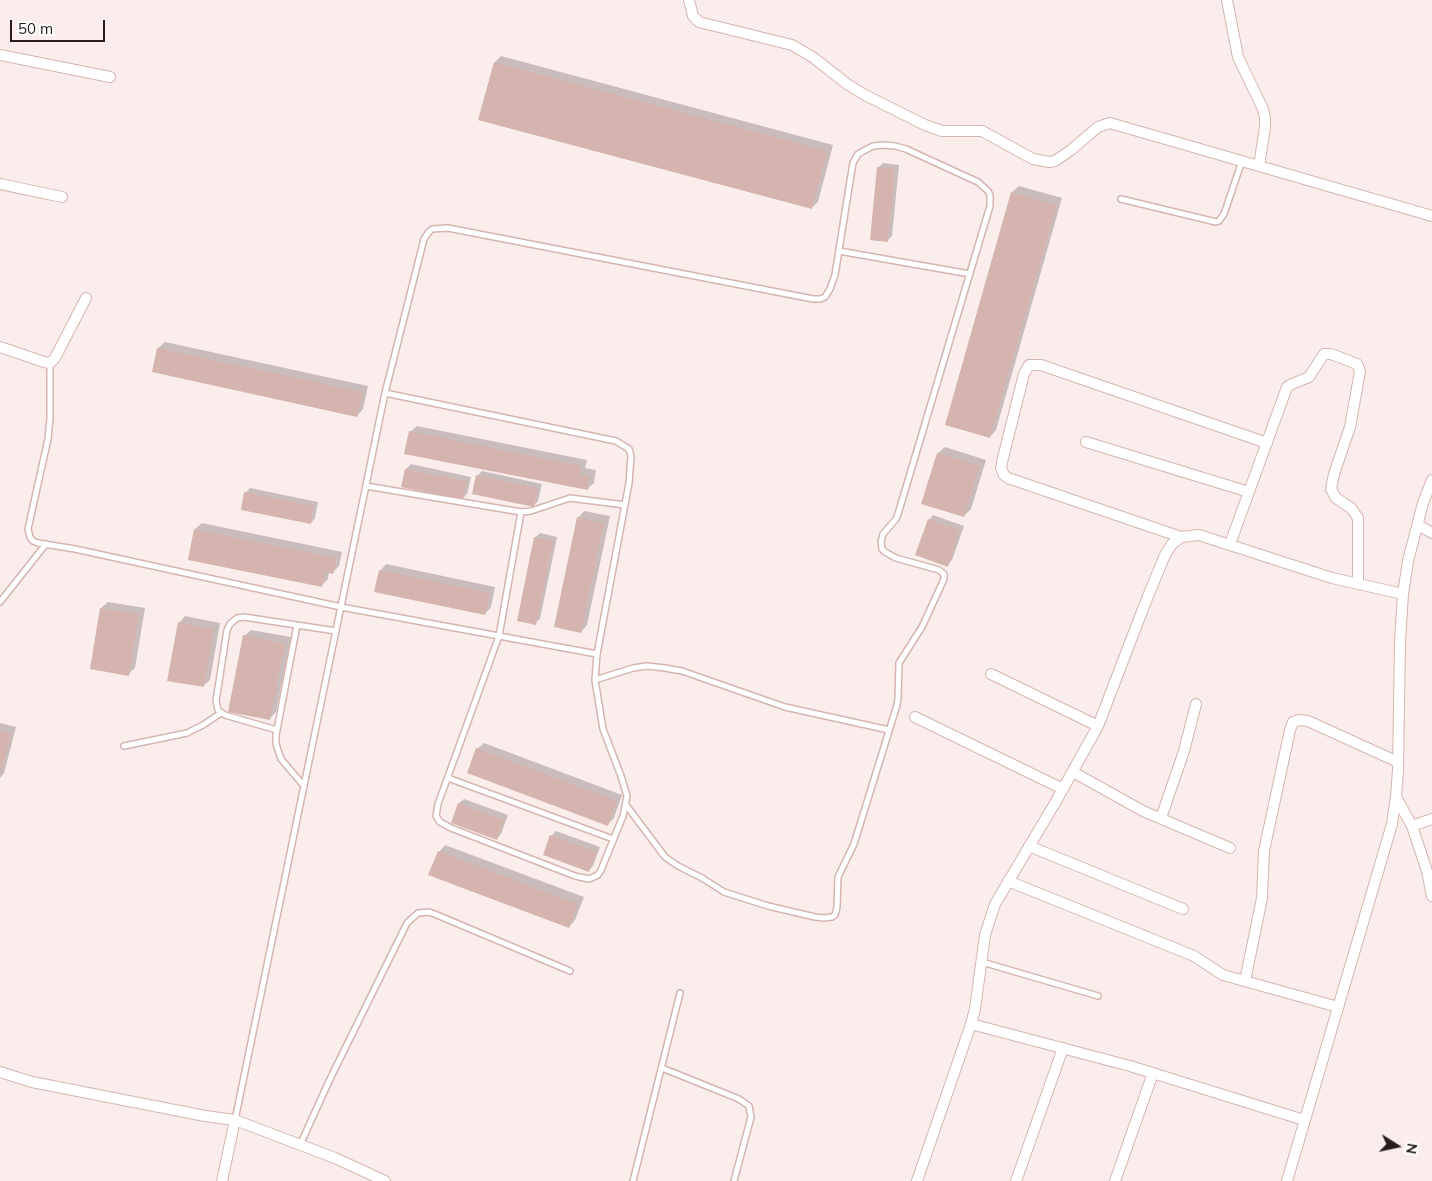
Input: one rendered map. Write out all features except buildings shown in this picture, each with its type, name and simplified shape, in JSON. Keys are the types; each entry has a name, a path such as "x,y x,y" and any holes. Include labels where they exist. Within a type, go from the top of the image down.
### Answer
{"street":[{"path":"688,0 692,16 699,22 792,45 814,58 847,84 865,95 934,130 950,132 982,131 1034,159 1049,162 1071,150 1098,127 1110,123 1432,216"},
{"path":"1227,0 1238,58 1263,109 1265,118 1259,166"},
{"path":"0,55 110,78"},
{"path":"0,184 62,197"},
{"path":"0,347 44,362 50,362 55,358 86,298"},
{"path":"1230,544 1287,387 1312,374 1324,354 1332,354 1356,364 1359,367 1360,375 1350,427 1334,474 1331,489 1336,498 1351,508 1358,518 1358,584"},
{"path":"1181,538 1004,475 1001,468 1002,462 1024,374 1029,365 1041,365 1267,443"},
{"path":"1086,442 1249,492"},
{"path":"1287,1181 1392,824 1398,762 1400,641 1403,594 1408,561 1432,480"},
{"path":"1418,525 1432,533"},
{"path":"917,1181 971,1024 990,917 995,904 1064,789 1098,726 1165,555 1172,544 1181,538 1200,535 1310,572 1403,594"},
{"path":"991,674 1098,726"},
{"path":"1161,818 1184,751 1196,704"},
{"path":"915,717 1064,789"},
{"path":"1245,981 1262,898 1264,851 1293,722 1299,720 1308,721 1398,762"},
{"path":"1073,772 1105,791 1230,848"},
{"path":"1396,797 1412,826 1427,871 1432,896"},
{"path":"1412,826 1432,819"},
{"path":"1030,846 1183,909"},
{"path":"1008,881 1194,956 1223,975 1338,1007"},
{"path":"971,1024 1153,1073 1304,1120"},
{"path":"1016,1181 1062,1048"},
{"path":"0,1072 32,1082 205,1116 235,1120 335,1158 385,1181"},
{"path":"1115,1181 1153,1073"},
{"path":"222,1181 235,1120"}],"lane":[{"path":"235,1120 366,486 386,393 424,239 432,229 448,228 812,299 825,297 835,275 853,164 858,154 873,146 895,146 978,182 990,195 990,206 898,514 896,520 881,538 881,546 885,552 896,558 939,570 945,576 922,627 899,663 898,698 854,844 838,877 836,911 832,917 815,917 768,906 724,892 665,857 626,805"},
{"path":"1121,199 1216,222 1224,214 1242,161"},
{"path":"839,250 970,274"},
{"path":"50,362 48,439 28,529 33,541 74,548 341,607 598,654"},
{"path":"386,393 616,440 629,449 631,456 625,505 595,680 603,729 627,796 626,805 598,875 589,879 575,876 451,828 438,820 436,811 499,636 521,512"},
{"path":"366,486 521,512 531,511 570,498 625,505"},
{"path":"0,602 46,544"},
{"path":"277,730 221,713 217,707 216,701 227,630 233,620 244,617 336,631"},
{"path":"298,625 277,730 278,751 281,759 304,786"},
{"path":"595,680 633,668 647,666 665,668 682,671 785,707 889,730"},
{"path":"124,746 187,733 221,713"},
{"path":"448,778 613,839"},
{"path":"300,1145 330,1079 407,923 418,913 429,912 437,915 570,971"},
{"path":"982,962 1098,996"},
{"path":"633,1181 680,993"},
{"path":"662,1068 739,1099 749,1106 751,1117 734,1181"}]}
